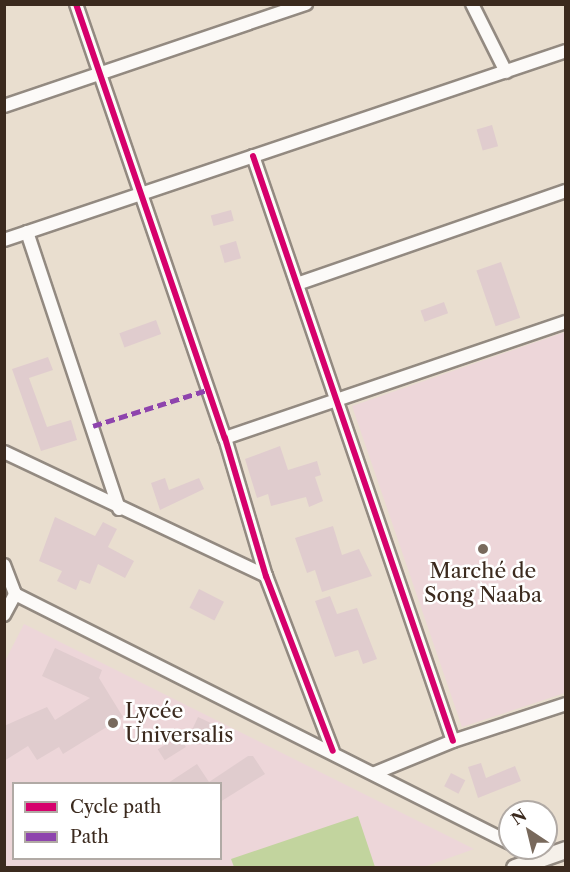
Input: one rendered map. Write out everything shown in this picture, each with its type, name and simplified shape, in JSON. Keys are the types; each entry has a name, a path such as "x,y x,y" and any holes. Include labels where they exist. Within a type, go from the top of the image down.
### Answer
{"main road":[{"path":"515,867 538,863 566,850"}],"street":[{"path":"76,4 225,438 266,576 333,751"},
{"path":"4,106 306,4"},
{"path":"472,4 506,72"},
{"path":"4,240 566,51"},
{"path":"253,156 453,741"},
{"path":"297,284 566,191"},
{"path":"27,232 119,509"},
{"path":"225,438 566,322"},
{"path":"4,452 119,509 266,576"},
{"path":"4,565 15,594 333,751 498,837"},
{"path":"4,615 15,594"},
{"path":"375,773 453,741 566,704"}],"shaded area":[{"name":"Marché de Song Naaba","path":"565,332 565,693 462,727 352,406"},
{"name":"Lycée Universalis","path":"24,624 474,849 421,868 5,867 4,663"}],"green space":[{"path":"358,816 375,867 234,867 231,859"}],"building":[{"path":"492,125 498,146 483,151 477,129"},
{"path":"231,210 234,221 214,226 211,215"},
{"path":"236,241 241,258 225,263 220,246"},
{"path":"501,262 520,318 496,326 476,270"},
{"path":"444,302 448,313 425,322 421,311"},
{"path":"156,320 161,334 124,347 119,333"},
{"path":"48,357 53,370 29,378 47,427 71,420 77,440 41,451 12,369"},
{"path":"280,446 288,470 317,461 321,475 315,477 323,501 309,507 306,497 271,506 268,494 257,498 245,459"},
{"path":"165,478 169,490 199,478 204,489 160,510 151,483"},
{"path":"55,517 95,536 103,522 117,529 108,547 134,561 125,578 98,564 90,584 80,580 76,590 57,581 62,571 39,561"},
{"path":"333,526 342,555 359,549 372,576 322,592 315,570 307,573 295,538"},
{"path":"199,589 224,602 214,620 189,608"},
{"path":"330,596 337,614 357,608 377,659 363,664 358,650 335,657 315,601"},
{"path":"55,648 102,670 99,678 123,717 63,754 59,747 37,760 28,746 4,761 4,726 47,707 55,720 90,698 42,676"},
{"path":"198,717 215,725 207,743 190,735"},
{"path":"179,736 186,747 165,760 158,749"},
{"path":"248,756 253,756 265,774 222,801 222,782 209,782"},
{"path":"481,763 486,778 515,766 521,781 478,798 468,767"},
{"path":"197,764 209,782 170,782"},
{"path":"451,773 465,780 458,794 444,786"}],"marked path":[{"path":"93,426 207,390"}],"cycle path":[{"path":"76,4 225,438 266,576 333,751"},
{"path":"253,156 453,741"}],"place":[{"name":"Marché de Song Naaba","path":"483,549"},
{"name":"Lycée Universalis","path":"113,723"}]}
